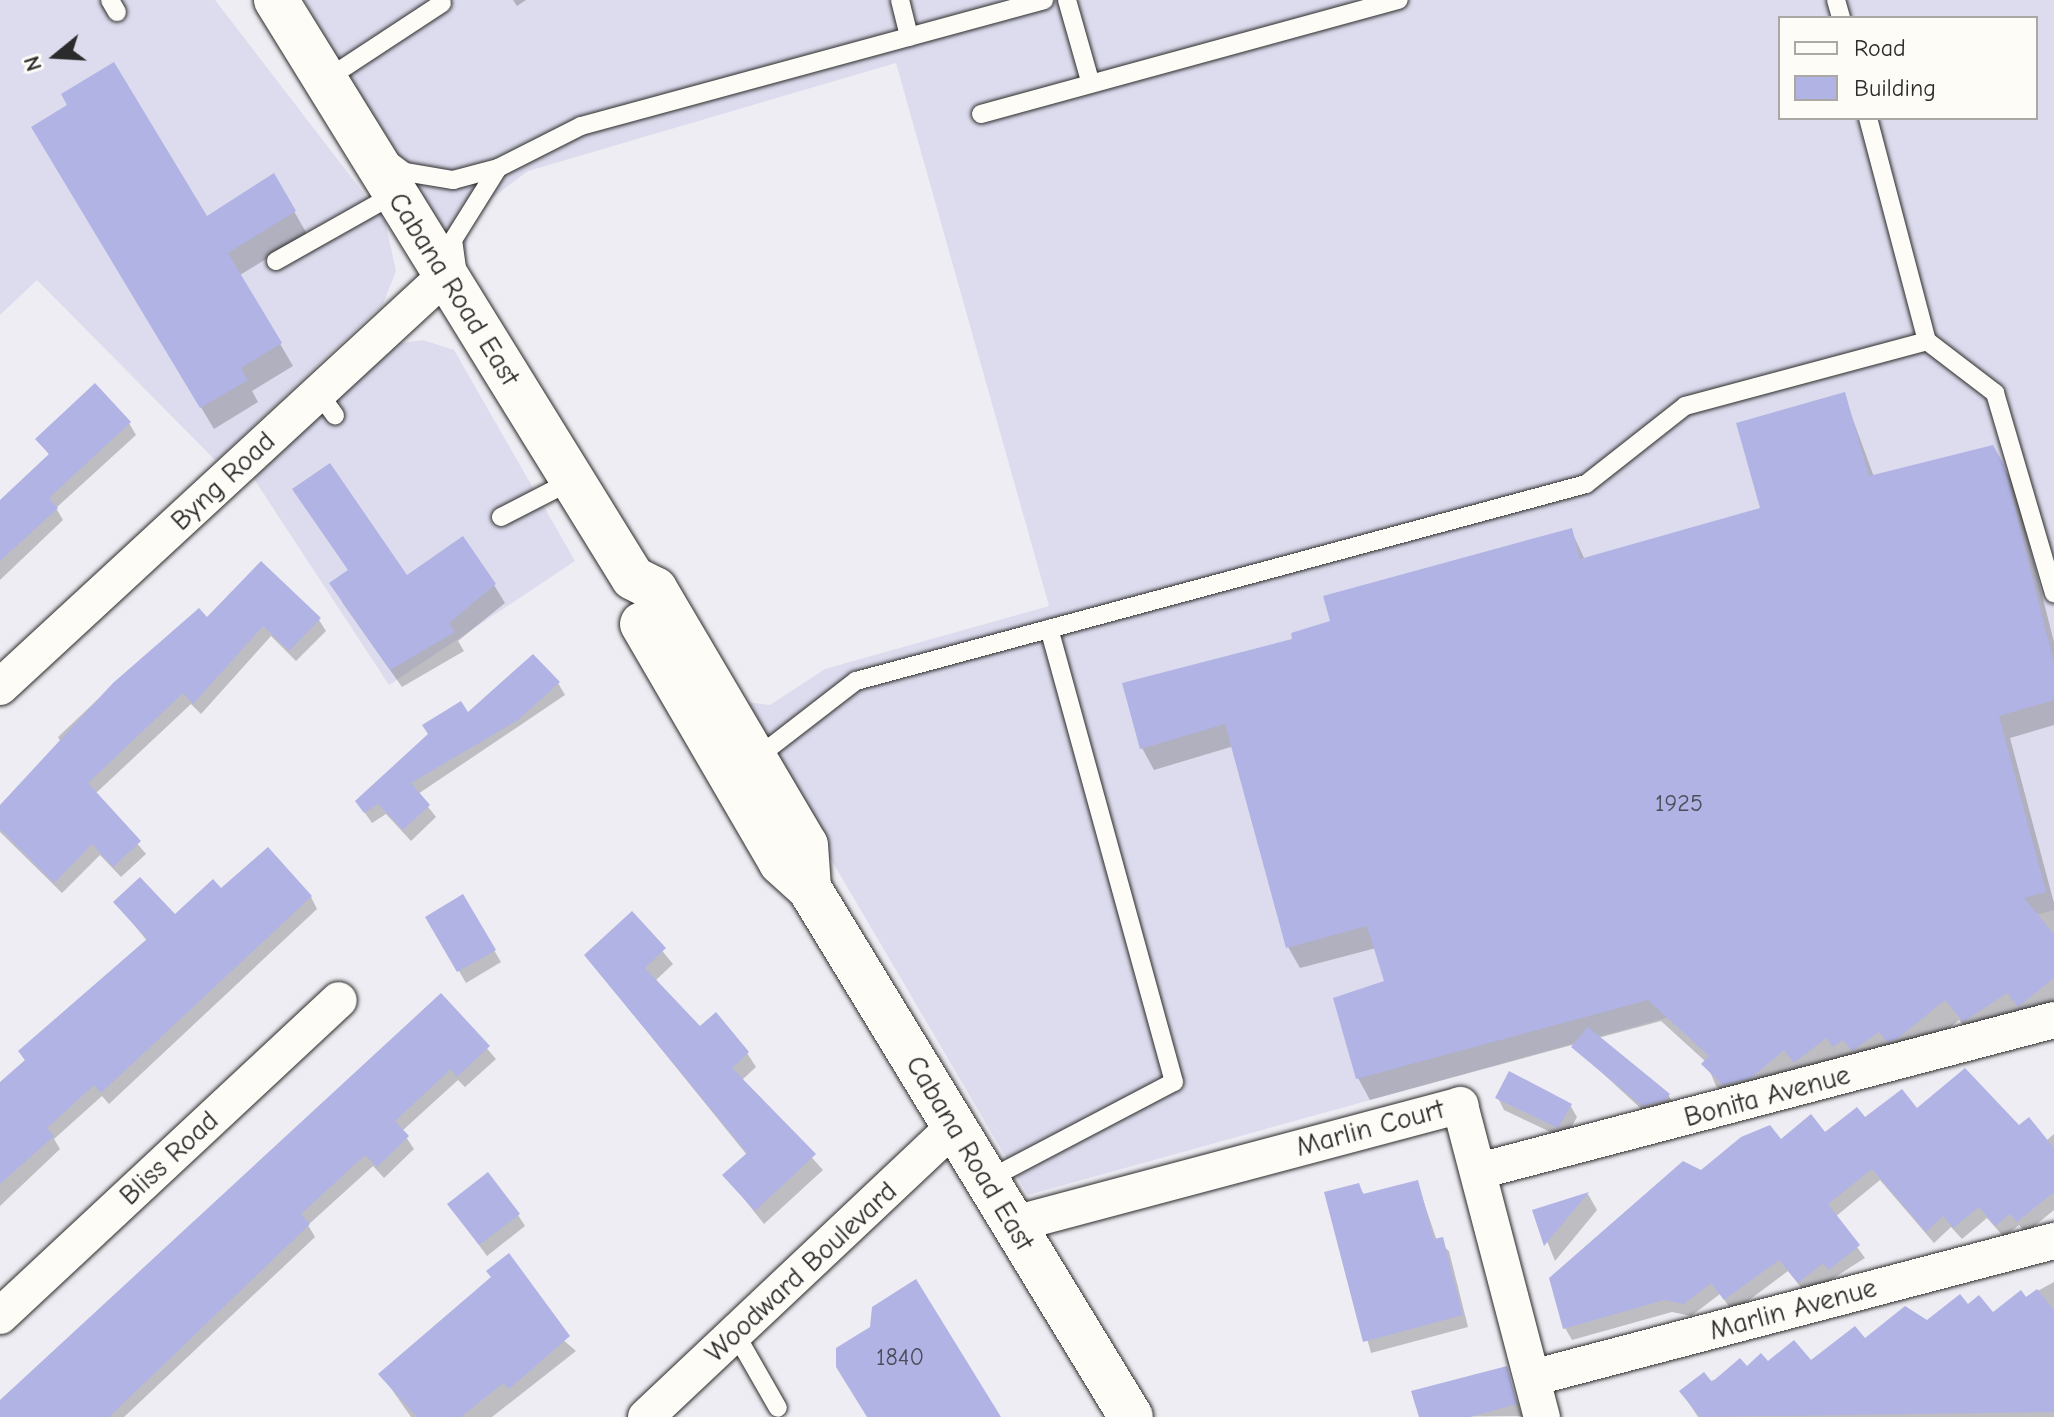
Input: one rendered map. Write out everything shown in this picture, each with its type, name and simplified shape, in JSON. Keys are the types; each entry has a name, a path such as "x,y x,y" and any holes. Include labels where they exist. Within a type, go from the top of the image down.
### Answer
{"main road":[{"name":"Cabana Road East","path":"276,0 633,578 655,589 743,768 806,845 809,888 1131,1417"}],"street":[{"name":"Byng Road","path":"0,687 326,403 453,287"},
{"name":"Bliss Road","path":"0,1316 339,1000"},
{"name":"Bonita Avenue","path":"1479,1171 2054,1020"},
{"name":"Marlin Court","path":"1014,1224 1460,1105 1542,1417"},
{"name":"Woodward Boulevard","path":"646,1417 954,1127"},
{"name":"Marlin Avenue","path":"1532,1378 2054,1241"}],"lane":[{"path":"900,0 909,37"},
{"path":"362,139 405,172 453,180 498,168 581,126 1044,0"},
{"path":"1067,0 1091,84"},
{"path":"981,114 1396,1"},
{"path":"325,80 442,3"},
{"path":"1869,120 1927,341 1995,393 2054,593"},
{"path":"453,287 453,240 498,168"},
{"path":"276,261 395,194"},
{"path":"743,768 856,681 1586,484 1685,406 1927,341"},
{"path":"501,517 573,480"},
{"path":"987,1180 1174,1082 1049,629"},
{"path":"735,1333 778,1408"}],"shaded area":[{"path":"0,0 215,0 385,221 396,271 383,304 216,461 37,280 0,315"},
{"path":"304,0 2054,0 2054,910 1028,1195 738,701 770,705 825,669 1049,606 896,63 528,171 492,198 468,231 465,277"},
{"path":"423,340 454,350 575,561 389,685 250,473 395,344"}],"building":[{"path":"114,62 207,216 274,173 296,211 228,253 282,343 241,368 248,380 200,408 31,127 67,105 61,94"},
{"path":"95,383 131,422 49,498 58,508 0,561 0,500 49,454 35,439"},
{"path":"1845,392 1869,476 1993,445 2004,465 2054,663 2054,700 1999,716 2046,892 2024,898 2054,934 2054,978 2018,1007 2007,993 1963,1022 1945,1000 1897,1039 1887,1042 1879,1032 1852,1051 1843,1040 1833,1047 1826,1038 1794,1063 1784,1050 1751,1078 1723,1085 1701,1064 1709,1056 1648,1000 1356,1079 1333,998 1384,981 1367,926 1286,948 1225,724 1140,749 1122,683 1292,639 1291,633 1330,621 1323,596 1572,528 1580,559 1760,508 1736,423"},
{"path":"330,463 407,575 463,536 496,584 449,623 455,632 390,670 329,583 348,570 292,489"},
{"path":"261,561 321,618 289,651 263,626 193,704 183,693 88,783 141,841 113,867 92,844 54,883 0,829 0,805 113,683 199,608 207,617"},
{"path":"533,654 560,682 518,720 411,783 430,805 403,830 378,804 364,813 355,801 428,734 422,725 461,701 468,712"},
{"path":"268,847 312,896 101,1093 94,1085 47,1128 54,1136 0,1184 0,1082 25,1060 18,1051 147,939 113,902 140,877 175,914 213,879 221,888"},
{"path":"463,894 496,950 457,972 425,917"},
{"path":"632,911 666,948 645,968 700,1026 716,1012 749,1052 732,1068 816,1154 755,1211 722,1175 747,1153 584,955"},
{"path":"441,993 490,1046 457,1077 451,1069 395,1121 409,1136 377,1167 365,1155 301,1214 310,1224 109,1417 0,1417 0,1400"},
{"path":"1588,1027 1670,1094 1665,1100 1642,1106 1571,1047"},
{"path":"1965,1068 2019,1125 2029,1117 2054,1148 2054,1192 2017,1222 2010,1214 1995,1226 1979,1207 1953,1228 1943,1216 1926,1232 1872,1169 1828,1204 1860,1245 1829,1270 1823,1263 1798,1283 1779,1260 1724,1300 1711,1283 1684,1304 1664,1300 1563,1329 1549,1278 1683,1161 1701,1170 1741,1137 1770,1125 1781,1139 1811,1114 1825,1132 1857,1107 1865,1117 1902,1089 1917,1108"},
{"path":"1509,1071 1572,1104 1558,1128 1495,1098"},
{"path":"488,1172 520,1214 479,1245 447,1204"},
{"path":"1418,1180 1434,1239 1443,1237 1463,1315 1363,1342 1324,1192 1359,1183 1363,1194"},
{"path":"1589,1192 1544,1246 1532,1210"},
{"path":"509,1253 570,1336 509,1389 503,1383 461,1417 417,1417 378,1374 491,1277 486,1271"},
{"path":"916,1279 1001,1417 867,1417 836,1367 836,1348 870,1327 872,1307"},
{"path":"2037,1289 2054,1310 2054,1412 1700,1417 1679,1391 1704,1372 1712,1382 1740,1358 1747,1366 1761,1353 1768,1361 1794,1340 1811,1360 1855,1326 1865,1338 1905,1306 1927,1320 1960,1294 1968,1304 1979,1295 1993,1312 2021,1290 2026,1297"},
{"path":"1507,1366 1517,1404 1470,1417 1419,1417 1411,1391"}]}
